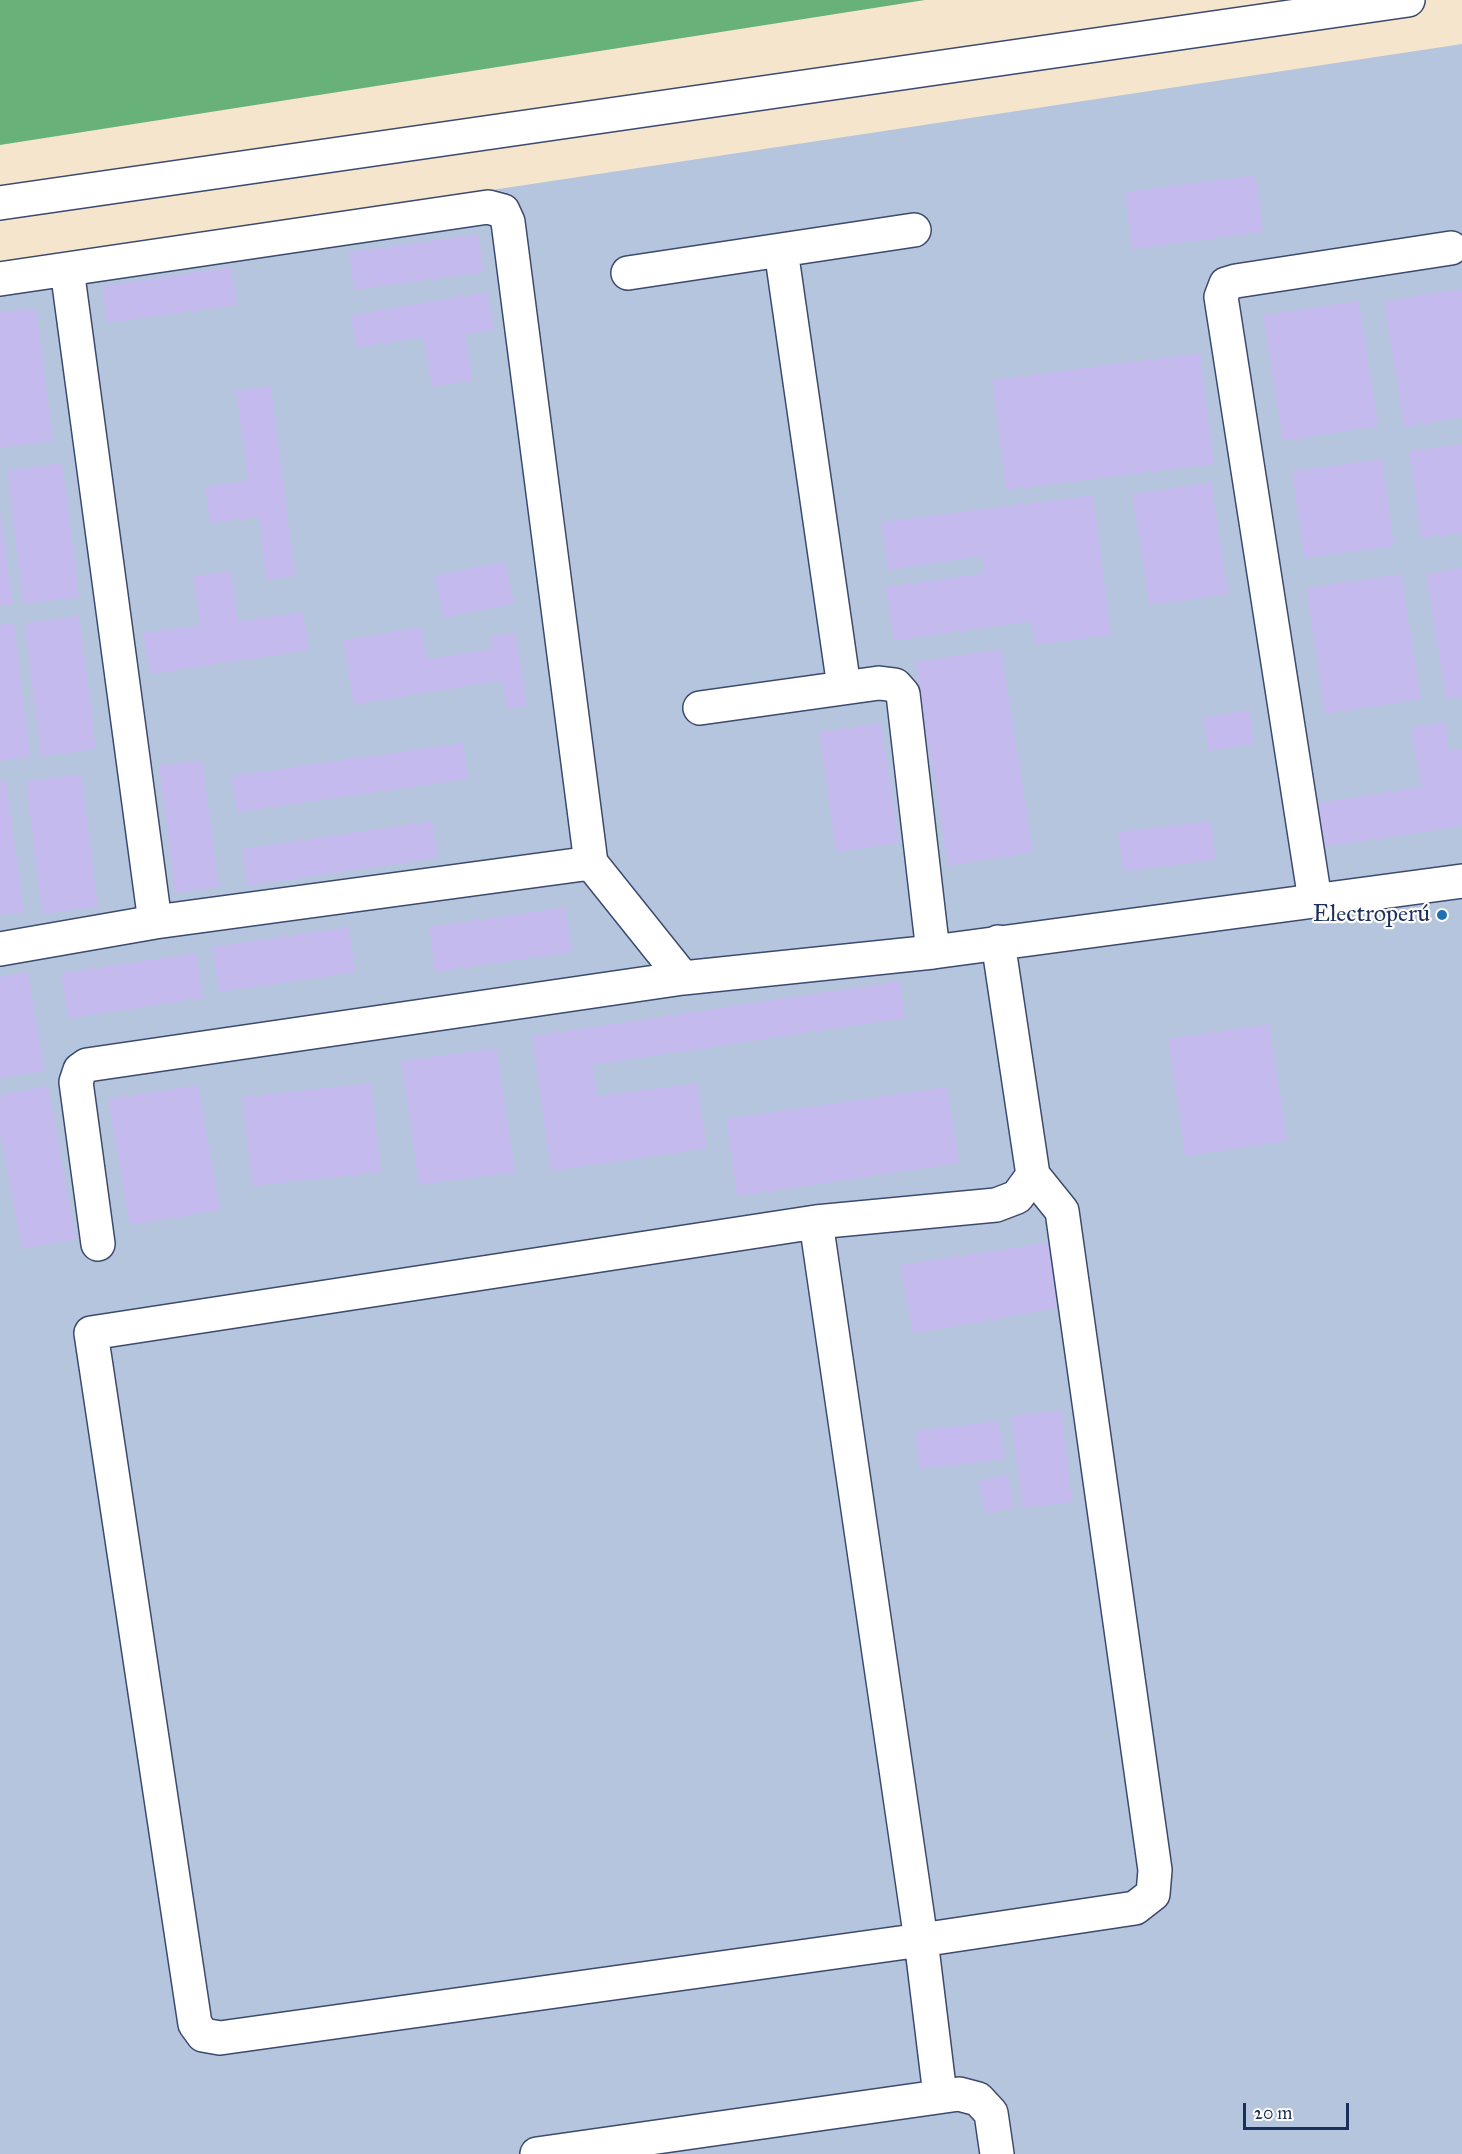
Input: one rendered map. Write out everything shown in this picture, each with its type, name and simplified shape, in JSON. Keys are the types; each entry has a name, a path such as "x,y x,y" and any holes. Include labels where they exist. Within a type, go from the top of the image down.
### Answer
{"street":[{"path":"0,203 1408,0"},
{"path":"0,279 488,207 504,211 508,222 591,863 683,978"},
{"path":"628,273 914,230"},
{"path":"1316,900 1221,297 1226,284 1236,281 1451,248"},
{"path":"781,250 844,687"},
{"path":"67,270 155,922"},
{"path":"700,708 844,687 895,685 903,694 933,952"},
{"path":"0,949 155,922 591,863"},
{"path":"98,1244 76,1082 80,1071 87,1065 683,978 933,952 1462,881"},
{"path":"998,942 1033,1175 1062,1211 1155,1870 1153,1894 1135,1908 921,1940 220,2038 203,2035 195,2024 91,1333 816,1222 996,1205 1017,1197 1033,1175"},
{"path":"816,1222 921,1940 940,2095"},
{"path":"537,2154 959,2094 978,2099 991,2113 997,2154"}],"shaded area":[{"path":"1462,44 1462,2154 0,2154 0,264"}],"green space":[{"path":"0,0 925,0 0,145"}],"building":[{"path":"1255,175 1263,232 1132,249 1125,192"},
{"path":"478,234 484,272 354,290 349,252"},
{"path":"231,267 237,305 107,323 102,286"},
{"path":"1462,289 1462,417 1404,427 1384,301"},
{"path":"487,292 494,330 465,335 473,380 432,387 423,337 356,348 351,315"},
{"path":"1359,301 1378,426 1283,441 1263,315"},
{"path":"36,308 53,441 0,448 0,312"},
{"path":"1200,353 1214,464 1006,490 992,380"},
{"path":"271,386 295,576 266,580 259,517 210,523 205,486 248,481 236,390"},
{"path":"1462,444 1462,533 1421,538 1409,451"},
{"path":"1382,459 1394,546 1304,558 1292,471"},
{"path":"62,463 79,597 23,604 7,470"},
{"path":"1211,482 1228,594 1149,605 1132,494"},
{"path":"1093,495 1111,635 1035,645 1031,621 894,641 885,587 984,573 982,556 888,570 881,522"},
{"path":"0,512 13,604 0,606"},
{"path":"505,561 514,604 443,618 434,576"},
{"path":"1462,568 1462,697 1446,699 1426,574"},
{"path":"231,571 238,621 303,612 309,650 150,674 143,633 200,625 193,576"},
{"path":"1401,574 1421,699 1325,714 1306,588"},
{"path":"79,616 96,749 41,756 24,623"},
{"path":"14,623 30,757 0,761 0,625"},
{"path":"421,627 427,659 492,649 490,636 515,632 527,706 507,709 502,680 354,705 343,640"},
{"path":"1001,649 1033,852 948,866 915,662"},
{"path":"1249,710 1254,744 1208,751 1203,717"},
{"path":"1445,722 1449,750 1462,749 1462,826 1324,847 1317,803 1421,787 1411,727"},
{"path":"881,723 899,843 836,852 819,732"},
{"path":"463,743 468,779 237,812 231,776"},
{"path":"202,760 219,887 175,893 159,765"},
{"path":"81,774 98,907 42,914 26,781"},
{"path":"6,781 24,912 0,915 0,782"},
{"path":"432,821 438,858 247,886 242,849"},
{"path":"1211,821 1216,860 1123,871 1118,832"},
{"path":"565,907 572,952 435,972 429,927"},
{"path":"349,927 355,972 219,992 212,947"},
{"path":"196,953 203,998 68,1018 61,973"},
{"path":"28,972 44,1071 0,1078 0,977"},
{"path":"900,981 905,1018 592,1065 597,1096 697,1083 707,1148 551,1171 532,1036"},
{"path":"1269,1024 1287,1141 1185,1156 1168,1039"},
{"path":"496,1048 515,1172 419,1185 401,1061"},
{"path":"371,1083 381,1172 252,1186 242,1097"},
{"path":"198,1085 220,1210 130,1225 108,1099"},
{"path":"48,1086 76,1239 22,1249 0,1131 0,1095"},
{"path":"947,1087 959,1163 737,1196 726,1119"},
{"path":"1051,1242 1056,1308 913,1334 900,1265"},
{"path":"1061,1410 1072,1502 1022,1508 1011,1416"},
{"path":"999,1421 1004,1459 919,1469 915,1431"},
{"path":"1008,1475 1014,1508 985,1513 979,1480"}],"place":[{"name":"Electroperú","path":"1442,915"}]}
